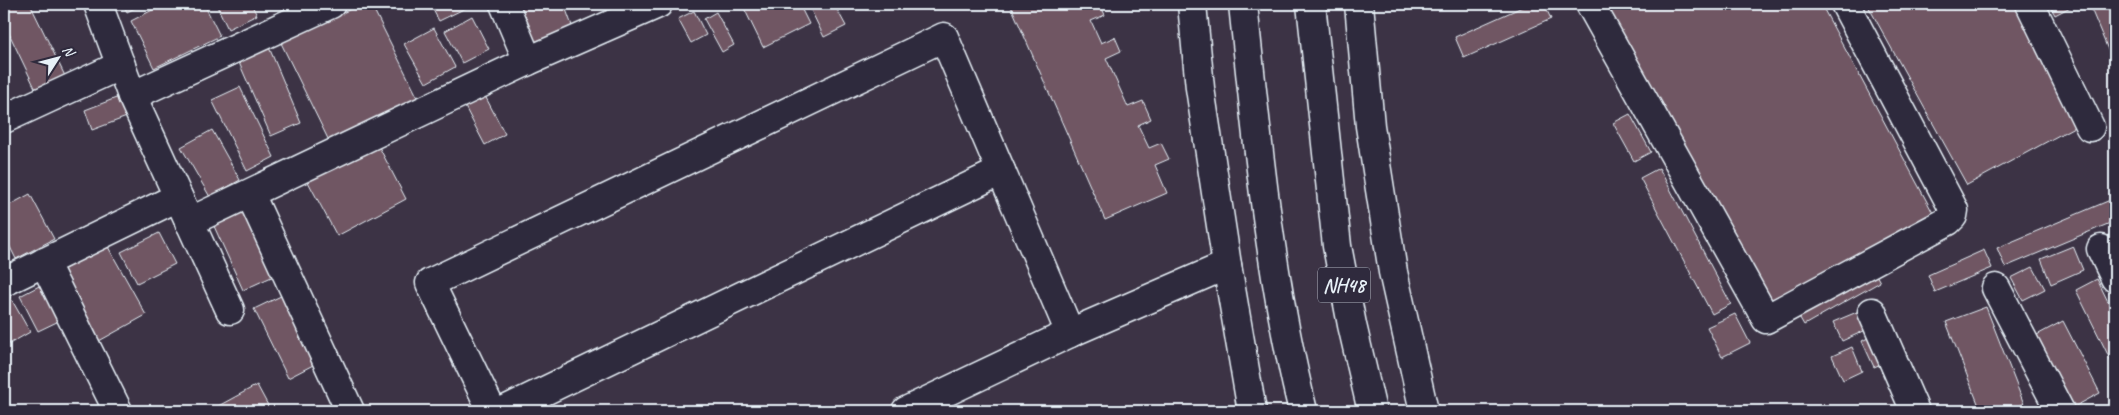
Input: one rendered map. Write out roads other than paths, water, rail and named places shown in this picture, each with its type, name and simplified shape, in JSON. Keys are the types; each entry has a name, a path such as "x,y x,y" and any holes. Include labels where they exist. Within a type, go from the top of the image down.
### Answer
{"main road":[{"path":"98,4 132,96 230,310"},
{"path":"132,96 331,4"},
{"path":"504,4 528,61"},
{"path":"189,222 528,61 658,4"},
{"path":"1192,4 1200,88 1252,411"},
{"path":"1243,4 1259,157 1279,297 1303,411"},
{"name":"NH48","path":"1311,4 1337,246 1352,325 1372,411"},
{"path":"1359,4 1370,126 1393,272 1424,411"},
{"path":"1590,4 1766,319 1948,221 1954,214 1954,210 1845,4"},
{"path":"2030,4 2090,128"},
{"path":"492,411 430,283 944,37 1070,333"},
{"path":"4,119 120,65"},
{"path":"503,411 1001,171"},
{"path":"250,194 350,411"},
{"path":"4,282 178,197"},
{"path":"2101,249 2115,278"},
{"path":"44,262 118,411"},
{"path":"906,411 934,405 1070,333 1227,265"},
{"path":"1996,288 2060,411"},
{"path":"1872,312 1915,411"}]}
